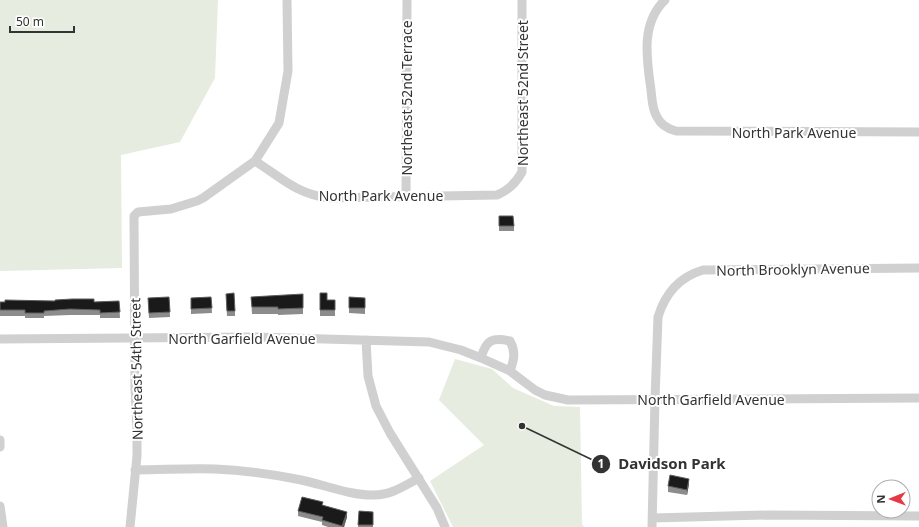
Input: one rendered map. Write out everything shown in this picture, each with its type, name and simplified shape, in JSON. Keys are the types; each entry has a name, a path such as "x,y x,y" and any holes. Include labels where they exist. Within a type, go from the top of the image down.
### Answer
{"street":[{"path":"255,161 279,123 288,71 287,0"},
{"name":"Northeast 52nd Terrace","path":"406,0 406,197"},
{"name":"Northeast 52nd Street","path":"514,184 522,172 522,0"},
{"name":"North Park Avenue","path":"664,0 650,23 646,55 654,111 660,122 670,130 684,132 919,132"},
{"name":"North Park Avenue","path":"255,161 276,174 294,188 328,198 498,194 507,190 514,184"},
{"name":"Northeast 54th Street","path":"130,527 137,456 134,216 138,212 171,209 197,201 255,161"},
{"name":"North Brooklyn Avenue","path":"652,522 654,399 658,317 661,305 672,288 685,277 703,270 919,268"},
{"name":"North Garfield Avenue","path":"0,339 255,337 429,342 461,350 510,371 535,390 556,399 919,398"},
{"path":"481,358 484,347 490,340 500,339 510,341 514,347 515,356 510,371"},
{"path":"366,340 368,376 376,406 390,433 437,508 445,527"},
{"path":"0,440 0,447"},
{"path":"135,470 215,469 256,473 297,479 371,496 388,493 399,489 419,478"},
{"path":"0,506 3,527"},
{"path":"652,522 768,515 919,516"}],"shaded area":[{"path":"0,0 218,0 215,78 180,142 121,155 122,268 0,271"},
{"path":"455,359 492,369 513,388 554,406 580,407 582,524 584,527 453,527 430,481 484,445 439,400"}],"building":[{"path":"499,216 513,216 514,226 499,226"},
{"path":"234,293 235,311 227,311 226,294"},
{"path":"320,293 327,293 327,300 335,300 335,310 320,310"},
{"path":"303,294 303,308 278,309 278,307 252,307 251,297"},
{"path":"169,297 170,312 149,313 148,298"},
{"path":"211,297 212,308 191,309 191,298"},
{"path":"349,297 365,298 365,308 349,308"},
{"path":"94,299 94,302 119,301 120,312 100,313 100,310 70,309 44,311 44,313 25,313 25,310 0,310 0,302 5,302 5,300 55,301"},
{"path":"670,475 689,479 687,490 668,486"},
{"path":"302,497 323,502 322,505 347,512 342,526 322,520 323,517 298,511"},
{"path":"359,511 373,512 373,525 358,525"}],"place":[{"name":"Davidson Park","path":"522,426"}]}
